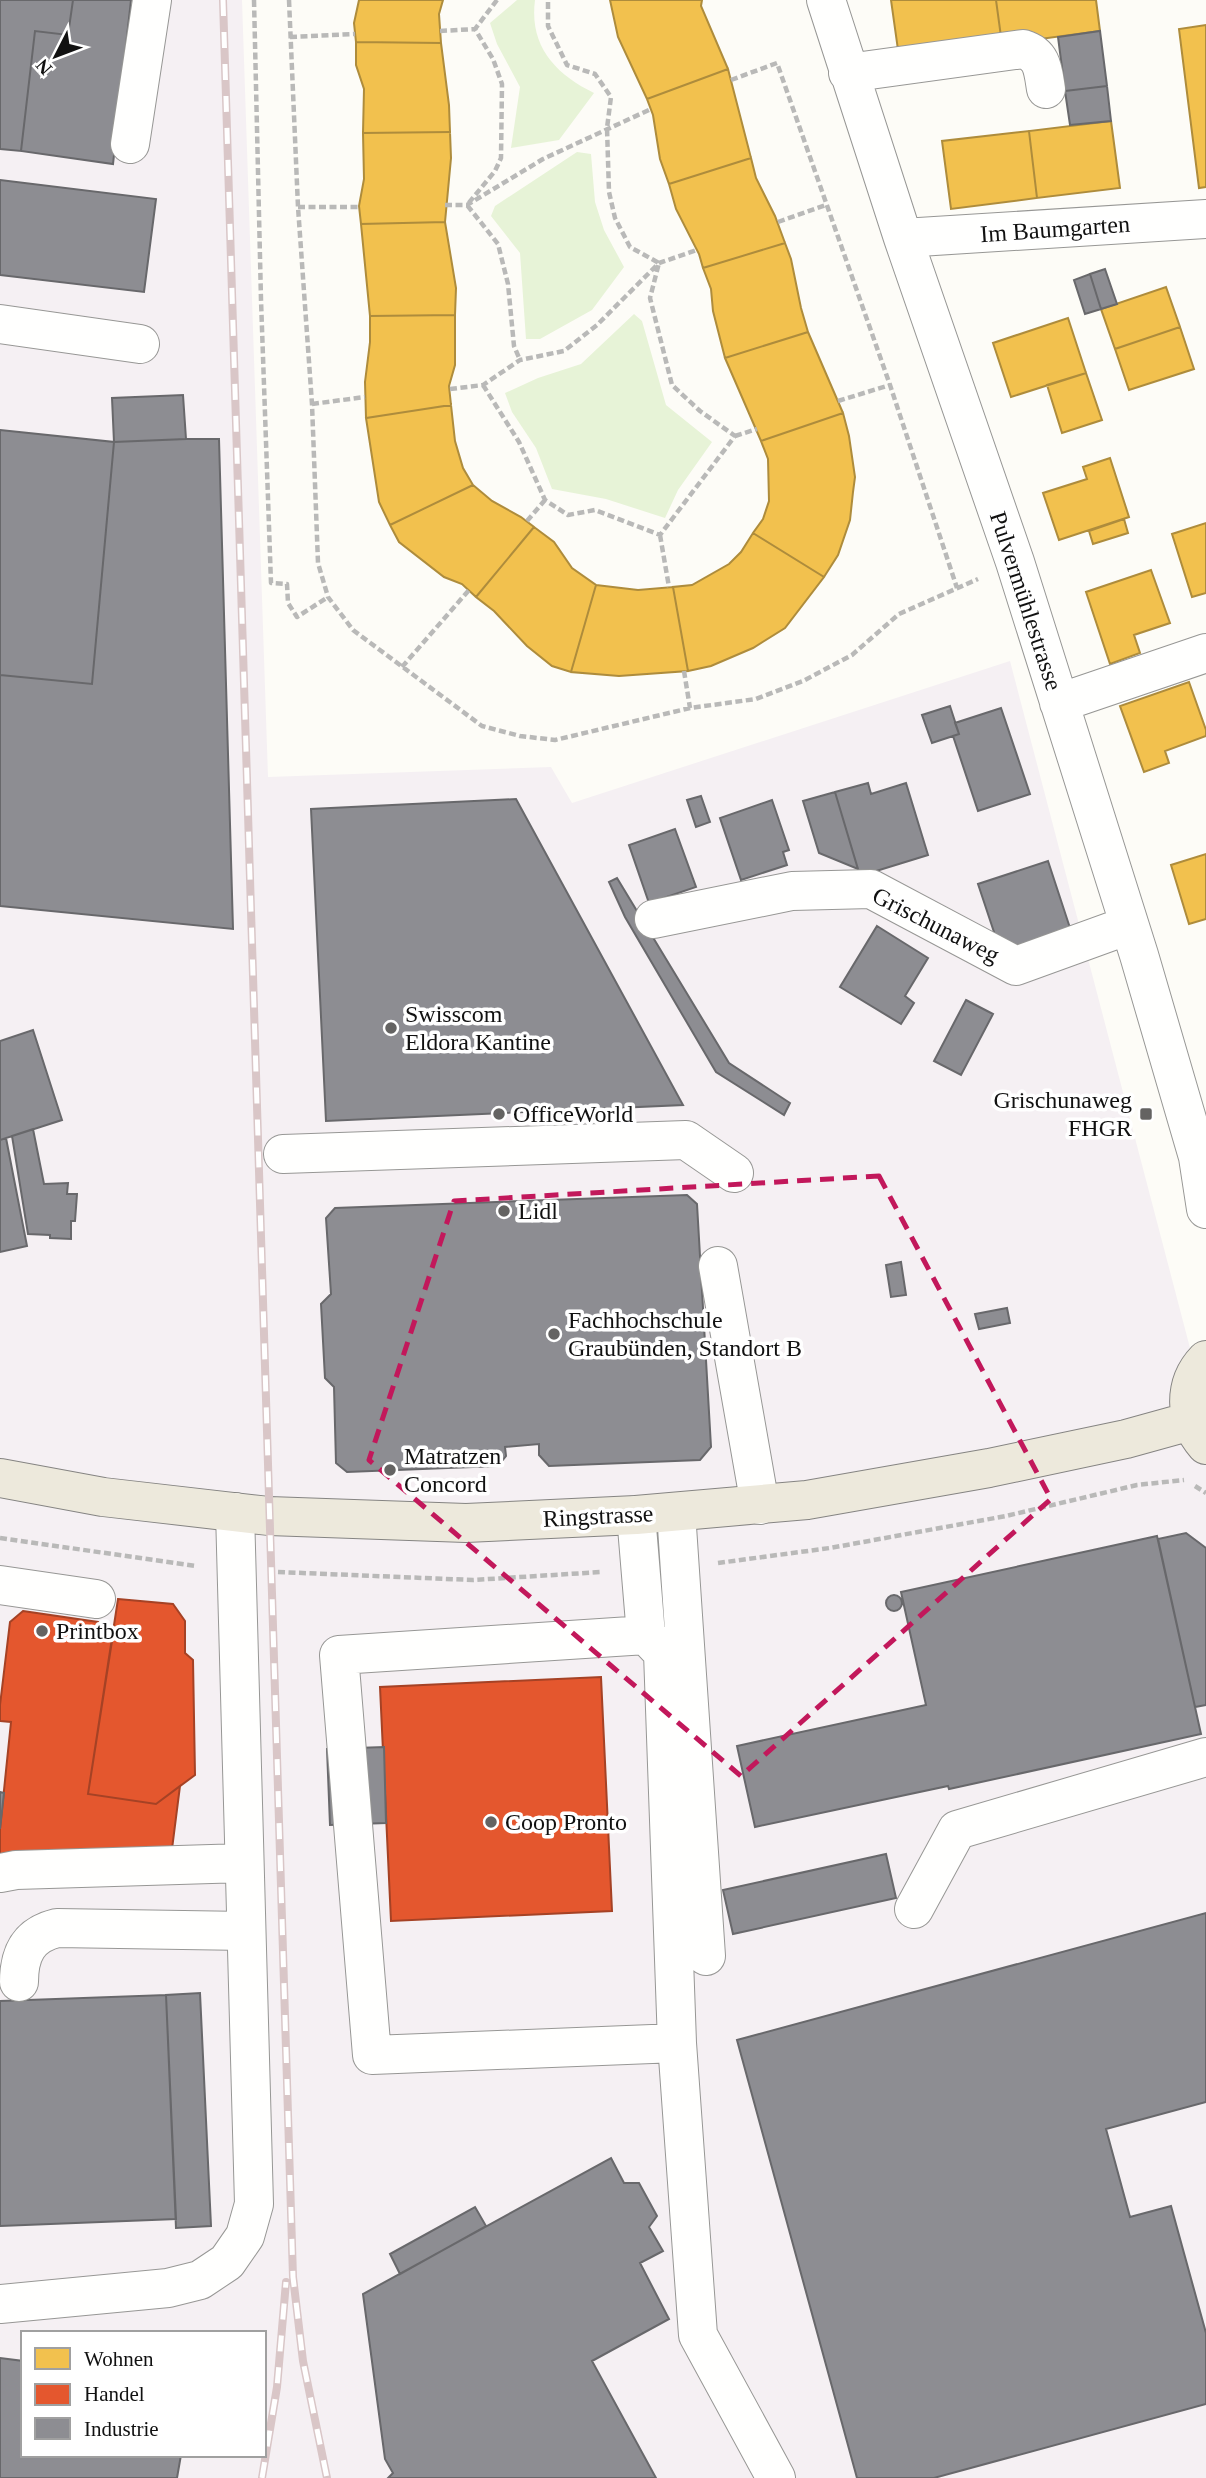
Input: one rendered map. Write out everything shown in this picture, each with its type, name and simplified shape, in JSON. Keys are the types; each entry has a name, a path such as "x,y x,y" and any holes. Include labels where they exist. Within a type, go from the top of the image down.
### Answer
{"main road":[{"path":"1198,1433 1188,1402 1191,1383 1206,1360"},
{"name":"Ringstrasse","path":"0,1478 103,1497 235,1512 353,1521 466,1523 636,1515 807,1500 989,1468 1126,1440 1198,1433"}],"street":[{"path":"130,144 152,0"},
{"name":"Pulvermühlestrasse","path":"826,0 903,238 1015,562 1129,925 1198,1157 1206,1209"},
{"path":"848,74 1023,49 1039,57 1046,89"},
{"name":"Im Baumgarten","path":"903,238 1206,219"},
{"path":"0,324 141,344"},
{"path":"1059,703 1206,653"},
{"name":"Grischunaweg","path":"654,919 792,891 871,889 1016,966 1129,925"},
{"path":"283,1154 686,1140 734,1173"},
{"path":"718,1266 760,1505"},
{"path":"0,2304 168,2288 200,2280 227,2262 245,2236 254,2204 235,1512"},
{"path":"676,1512 706,1956"},
{"path":"636,1515 646,1635 663,1653 677,2043 698,2335 776,2478"},
{"path":"0,1585 96,1599"},
{"path":"646,1635 339,1655 372,2055 677,2043"},
{"path":"914,1909 957,1830 1206,1757"},
{"path":"0,1874 16,1870 244,1863"},
{"path":"19,1982 20,1958 25,1947 44,1931 57,1928 246,1931"}],"path":[{"path":"254,0 271,583 288,584 288,603 297,617 328,597"},
{"path":"289,0 298,207 312,404 318,563 328,597 353,630 482,726 520,736 555,740 690,708 756,699 803,681 852,655 899,614 1015,562"},
{"path":"440,31 475,29 497,0"},
{"path":"548,0 548,26 567,65 595,74 611,97 607,128 609,192 615,218 630,247 659,263"},
{"path":"467,205 495,171 501,158 502,85 493,59 475,29"},
{"path":"289,37 355,34"},
{"path":"731,80 777,63 890,385 957,588"},
{"path":"445,205 467,205 543,159 651,109"},
{"path":"467,205 498,244 509,284 514,346 520,360"},
{"path":"778,222 826,205"},
{"path":"298,207 360,207"},
{"path":"450,389 482,385 520,360 564,351 597,326 659,263 697,250"},
{"path":"659,263 650,298 672,385 700,411 735,436"},
{"path":"482,385 519,442 545,500 568,515 595,510 660,536"},
{"path":"838,401 890,385"},
{"path":"312,404 365,397"},
{"path":"669,587 660,536 735,436 757,429"},
{"path":"527,521 545,500"},
{"path":"402,667 469,590"},
{"path":"684,671 690,708"}],"highlighted area":[{"path":"879,1176 1051,1499 741,1776 369,1460 454,1201"}],"shaded area":[{"path":"0,0 242,0 268,777 551,767 572,803 1010,661 1206,1409 1206,2478 0,2478"}],"green space":[{"path":"517,0 535,0 536,31 548,57 567,77 594,93 559,140 511,148 520,87 497,44 490,23"},
{"path":"577,152 591,154 595,202 604,230 624,267 592,310 540,339 526,339 520,253 491,216 495,206"},
{"path":"634,314 642,321 666,405 712,442 678,490 665,518 606,499 552,489 536,448 512,412 505,393 538,378 581,364"}],"building: Wohnen":[{"path":"359,0 443,0 439,14 441,43 356,42 354,23"},
{"path":"610,0 702,0 701,6 728,69 647,99 618,37"},
{"path":"891,0 996,0 1002,44 899,57"},
{"path":"996,0 1096,0 1100,31 1002,44"},
{"path":"1206,25 1206,187 1199,188 1179,29"},
{"path":"356,42 441,43 450,132 363,133 364,89 356,65"},
{"path":"728,69 751,158 669,184 660,159 653,115 647,99"},
{"path":"1111,121 1120,188 1037,198 1029,131"},
{"path":"1029,131 1037,198 951,209 942,141"},
{"path":"450,132 451,158 445,222 361,224 359,206 364,179 363,133"},
{"path":"751,158 756,178 785,243 703,268 699,254 676,209 669,184"},
{"path":"445,222 456,288 455,315 370,316 361,224"},
{"path":"785,243 808,332 725,358 713,311 711,289 703,268"},
{"path":"1166,287 1180,327 1115,349 1101,309"},
{"path":"455,315 455,365 449,386 451,405 366,418 365,382 370,316"},
{"path":"1068,318 1086,373 1011,397 993,343"},
{"path":"1180,327 1194,369 1129,390 1115,349"},
{"path":"808,332 843,413 761,441 725,358"},
{"path":"1086,373 1102,420 1062,433 1047,385"},
{"path":"451,405 455,441 463,468 473,485 390,525 379,502 366,418"},
{"path":"843,413 855,477 850,520 838,555 824,577 753,533 763,519 769,501 768,459 761,441"},
{"path":"1110,458 1129,517 1059,540 1043,493 1087,479 1083,467"},
{"path":"473,485 492,501 534,527 476,597 462,584 444,577 399,542 390,525"},
{"path":"1124,519 1128,533 1093,544 1089,531"},
{"path":"1206,523 1206,593 1192,597 1172,534"},
{"path":"534,527 554,542 572,568 596,585 571,672 552,666 476,597"},
{"path":"753,533 824,577 785,628 753,648 711,666 688,671 673,587 692,585 729,564 741,552"},
{"path":"1151,570 1170,623 1134,635 1140,653 1110,664 1086,592"},
{"path":"596,585 638,590 673,587 688,671 619,676 571,672"},
{"path":"1189,682 1206,736 1165,751 1169,763 1144,772 1120,706"},
{"path":"1206,854 1206,919 1189,924 1171,865"}],"building: Handel":[{"path":"118,1599 173,1604 185,1621 185,1653 193,1660 195,1775 156,1804 88,1794"},
{"path":"23,1611 98,1622 112,1641 88,1794 156,1804 180,1786 172,1849 0,1856 0,1829 11,1722 0,1721 0,1705 10,1622"},
{"path":"601,1677 612,1911 391,1921 380,1687"}],"building: Industrie":[{"path":"0,0 73,0 68,35 35,31 21,151 0,149"},
{"path":"73,0 131,0 113,164 21,151 35,31 68,35"},
{"path":"1100,31 1107,86 1065,91 1058,37"},
{"path":"1107,86 1111,121 1070,125 1065,91"},
{"path":"0,180 156,199 144,292 0,275"},
{"path":"1105,269 1117,304 1101,309 1090,274"},
{"path":"1090,274 1101,309 1085,314 1074,280"},
{"path":"183,395 186,439 114,442 112,398"},
{"path":"0,430 114,442 92,684 0,675"},
{"path":"219,439 233,929 0,906 0,675 92,684 114,442"},
{"path":"950,706 959,734 932,743 922,715"},
{"path":"1001,708 1030,794 978,811 953,736 959,734 955,723"},
{"path":"868,783 871,794 906,783 928,855 860,876 835,792"},
{"path":"835,792 858,869 819,853 803,801"},
{"path":"701,796 710,822 696,827 687,800"},
{"path":"516,799 683,1105 326,1121 311,809"},
{"path":"772,800 789,850 783,852 787,865 741,880 720,818"},
{"path":"675,829 696,887 649,903 629,845"},
{"path":"1048,861 1072,934 1017,952 998,944 978,884"},
{"path":"617,878 729,1063 790,1103 784,1115 716,1072 625,917 609,882"},
{"path":"877,926 928,958 905,996 914,1003 901,1024 840,987"},
{"path":"966,1000 993,1014 961,1075 934,1061"},
{"path":"33,1030 62,1120 0,1140 0,1041"},
{"path":"33,1129 44,1184 68,1183 67,1194 77,1194 75,1221 71,1221 71,1239 28,1234 12,1136"},
{"path":"6,1138 27,1246 0,1252 0,1140"},
{"path":"687,1195 697,1204 711,1447 700,1460 549,1466 539,1455 539,1444 505,1447 506,1456 498,1466 347,1472 336,1463 334,1387 325,1378 321,1304 331,1294 326,1218 335,1208"},
{"path":"901,1262 906,1295 891,1297 886,1265"},
{"path":"1007,1308 1010,1323 979,1329 975,1314"},
{"path":"1186,1533 1206,1548 1206,1705 1195,1707 1158,1539"},
{"path":"1157,1536 1201,1734 949,1789 948,1786 755,1827 737,1746 926,1705 901,1592"},
{"path":"891,1595 897,1595 902,1603 900,1609 891,1611 886,1606 886,1600"},
{"path":"384,1747 386,1823 330,1825 327,1749"},
{"path":"0,1792 4,1793 0,1829"},
{"path":"886,1854 896,1898 733,1934 723,1890"},
{"path":"1206,1913 1206,2102 1106,2129 1130,2217 1171,2206 1206,2333 1206,2404 934,2478 857,2478 737,2040"},
{"path":"200,1993 211,2226 176,2228 166,1995"},
{"path":"166,1995 176,2219 0,2226 0,2001"},
{"path":"611,2158 624,2183 639,2183 657,2216 649,2227 663,2251 640,2263 669,2319 592,2361 656,2478 388,2478 393,2473 385,2459 363,2294"},
{"path":"475,2207 486,2226 400,2274 390,2254"},
{"path":"0,2358 21,2361 21,2457 181,2457 177,2478 0,2478"}],"railway":[{"path":"223,0 293,2277 303,2361 327,2478"},
{"path":"266,2454 277,2387 286,2282"},
{"path":"262,2478 265,2457"}],"place":[{"name":"Swisscom Eldora Kantine","path":"391,1028"},
{"name":"OfficeWorld","path":"499,1114"},
{"name":"Grischunaweg FHGR","path":"1146,1114"},
{"name":"Lidl","path":"504,1211"},
{"name":"Fachhochschule Graubünden, Standort B","path":"554,1334"},
{"name":"Matratzen Concord","path":"390,1470"},
{"name":"Printbox","path":"42,1631"},
{"name":"Coop Pronto","path":"491,1822"}]}
